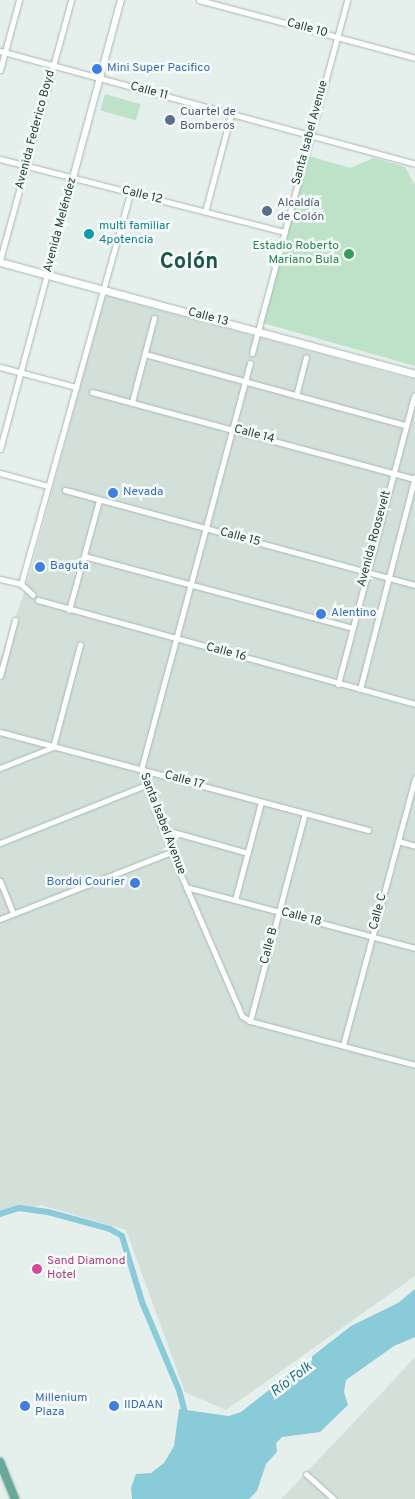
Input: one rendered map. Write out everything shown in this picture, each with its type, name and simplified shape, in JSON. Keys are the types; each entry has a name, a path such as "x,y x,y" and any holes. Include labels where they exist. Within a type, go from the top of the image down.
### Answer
{"main road":[{"name":"Calle 13","path":"0,261 415,374"},
{"path":"0,1464 9,1499"},
{"path":"0,1464 15,1499"}],"street":[{"path":"0,70 2,52 19,0"},
{"name":"Avenida Federico Boyd","path":"0,261 71,0"},
{"name":"Avenida Meléndez","path":"0,449 121,0"},
{"name":"Calle 10","path":"199,0 415,58"},
{"name":"Santa Isabel Avenue","path":"252,353 347,0"},
{"name":"Calle 11","path":"2,52 415,164"},
{"path":"205,212 231,114"},
{"name":"Calle 12","path":"0,159 284,232"},
{"path":"21,584 130,193"},
{"path":"132,402 154,318"},
{"path":"145,354 405,425"},
{"path":"296,396 306,357"},
{"name":"Santa Isabel Avenue","path":"250,363 140,770 171,852 237,1008 250,1021"},
{"path":"0,367 76,387"},
{"name":"Calle 14","path":"92,392 415,478"},
{"name":"Avenida Roosevelt","path":"338,684 392,472 414,396"},
{"path":"0,473 48,486"},
{"name":"Avenida Roosevelt","path":"360,689 415,478"},
{"name":"Calle 15","path":"65,490 415,585"},
{"path":"70,610 99,500"},
{"path":"84,556 352,628"},
{"path":"0,579 21,584 32,595"},
{"name":"Calle 16","path":"38,600 176,640 415,704"},
{"path":"0,676 15,620"},
{"path":"0,768 53,747 80,644"},
{"name":"Calle 17","path":"0,732 368,830"},
{"name":"Calle C","path":"343,1046 415,779"},
{"path":"0,843 146,785"},
{"path":"235,900 261,802"},
{"name":"Calle B","path":"250,1021 304,814"},
{"path":"162,829 248,853"},
{"path":"398,841 415,846"},
{"path":"0,919 171,852"},
{"path":"0,880 13,914"},
{"name":"Calle 18","path":"186,887 415,948"},
{"path":"250,1021 415,1065"},
{"path":"306,1474 334,1499"}],"shaded area":[{"path":"105,295 415,380 415,1276 226,1410 185,1392 126,1230 41,1205 0,1216 0,660 27,584"},
{"path":"415,1357 415,1499 281,1499 393,1381"}],"green space":[{"path":"105,94 141,104 136,121 100,110"},
{"name":"Estadio Roberto Mariano Bula","path":"309,156 350,168 374,158 405,167 415,185 415,366 263,323"}],"water":[{"name":"Río Folk","path":"415,1289 415,1337 394,1346 346,1380 344,1392 348,1405 320,1432 282,1437 276,1443 277,1452 266,1464 257,1491 249,1499 132,1499 131,1488 136,1474 151,1473 164,1463 174,1446 179,1409 229,1416 241,1412 351,1326 398,1303"}],"waterway":[{"path":"0,1214 19,1208 48,1212 110,1229 122,1236 142,1302 179,1390 184,1409"}],"place":[{"name":"Mini Super Pacifico","path":"97,69"},
{"name":"Cuartel de Bomberos","path":"170,120"},
{"name":"Alcaldía de Colón","path":"267,211"},
{"name":"multi familiar 4potencia","path":"89,234"},
{"name":"Estadio Roberto Mariano Bula","path":"349,254"},
{"name":"Nevada","path":"113,493"},
{"name":"Baguta","path":"40,567"},
{"name":"Alentino","path":"321,614"},
{"name":"Bordoi Courier","path":"135,883"},
{"name":"Sand Diamond Hotel","path":"37,1269"},
{"name":"Millenium Plaza","path":"25,1406"},
{"name":"IIDAAN","path":"114,1406"}],"district":[{"name":"Colón","path":"189,263"}]}
